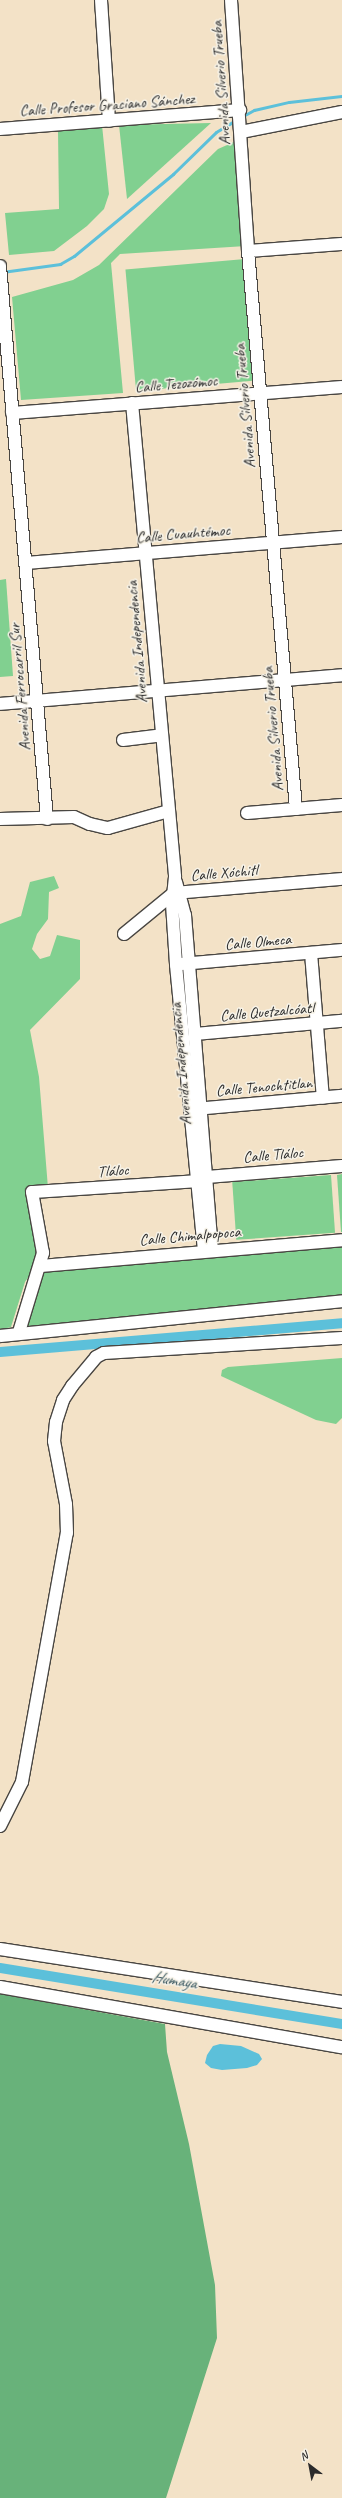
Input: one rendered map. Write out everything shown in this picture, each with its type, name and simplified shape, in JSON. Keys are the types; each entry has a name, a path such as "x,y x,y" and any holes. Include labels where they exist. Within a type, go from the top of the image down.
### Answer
{"street":[{"path":"101,0 109,121"},
{"name":"Avenida Silverio Trueba","path":"231,0 240,110 248,251 296,809"},
{"name":"Calle Profesor Graciano Sánchez","path":"0,129 240,110"},
{"path":"241,132 342,112"},
{"path":"248,251 342,244"},
{"name":"Avenida Ferrocarril Sur","path":"0,266 47,819"},
{"name":"Calle Tezozómoc","path":"12,413 342,387"},
{"name":"Avenida Independencia","path":"132,403 175,877 189,964 195,1034 195,1109"},
{"name":"Calle Cuauhtémoc","path":"26,563 342,537"},
{"path":"0,704 342,675"},
{"path":"123,740 162,734"},
{"path":"247,813 342,805"},
{"path":"0,819 47,819 74,817 90,824 108,828 169,811"},
{"name":"Calle Xóchitl","path":"124,934 177,893 342,879"},
{"name":"Avenida Independencia","path":"177,893 176,965 195,1109 208,1251"},
{"name":"Calle Olmeca","path":"176,965 342,950"},
{"path":"311,953 323,1098"},
{"name":"Calle Quetzalcóatl","path":"195,1034 342,1021"},
{"name":"Calle Tenochtitlan","path":"195,1109 342,1096"},
{"name":"Calle Tláloc","path":"202,1179 342,1166"},
{"name":"Tláloc","path":"41,1266 43,1242 32,1192 202,1179"},
{"name":"Calle Chimalpopoca","path":"41,1266 342,1240"},
{"path":"19,1332 29,1294 41,1266"},
{"path":"0,1336 19,1332 342,1301"},
{"path":"0,1826 11,1808 22,1782 66,1541 66,1504 54,1441 56,1422 63,1400 72,1386 96,1357 104,1353 342,1338"},
{"path":"0,1949 342,2002"},
{"path":"0,1987 342,2047"}],"green space":[{"path":"211,123 127,199 119,125"},
{"path":"102,125 109,194 104,209 87,226 54,251 9,255 5,213 59,209 58,131"},
{"path":"243,138 246,246 120,254 111,263 123,393 21,400 12,297 73,280 99,265 218,149"},
{"path":"245,259 256,381 136,391 125,269"},
{"path":"6,579 13,676 0,677 0,580"},
{"path":"54,876 59,888 49,892 48,919 37,934 32,949 40,959 50,956 57,935 80,940 80,979 30,1030 39,1077 48,1188 29,1189 36,1229 38,1263 25,1282 11,1327 0,1330 0,924 21,916 30,882"},
{"path":"342,1174 342,1232 341,1232 337,1175"},
{"path":"331,1175 335,1233 236,1240 232,1182"},
{"path":"342,1243 342,1296 22,1327 33,1290 46,1270"},
{"path":"342,1358 342,1418 336,1424 316,1420 221,1376 222,1370 228,1367"},
{"path":"0,1994 165,2024 167,2052 189,2144 215,2285 217,2338 166,2498 0,2498"}],"water":[{"path":"220,2044 241,2046 259,2054 262,2059 257,2065 247,2068 222,2070 211,2068 205,2063 207,2055 213,2046"}],"waterway":[{"path":"243,116 254,110 289,102 342,96"},
{"path":"2,272 60,264 74,256 173,174 216,132 236,120"},
{"path":"0,1352 342,1323"},
{"name":"Humaya","path":"0,1968 342,2024"}]}
